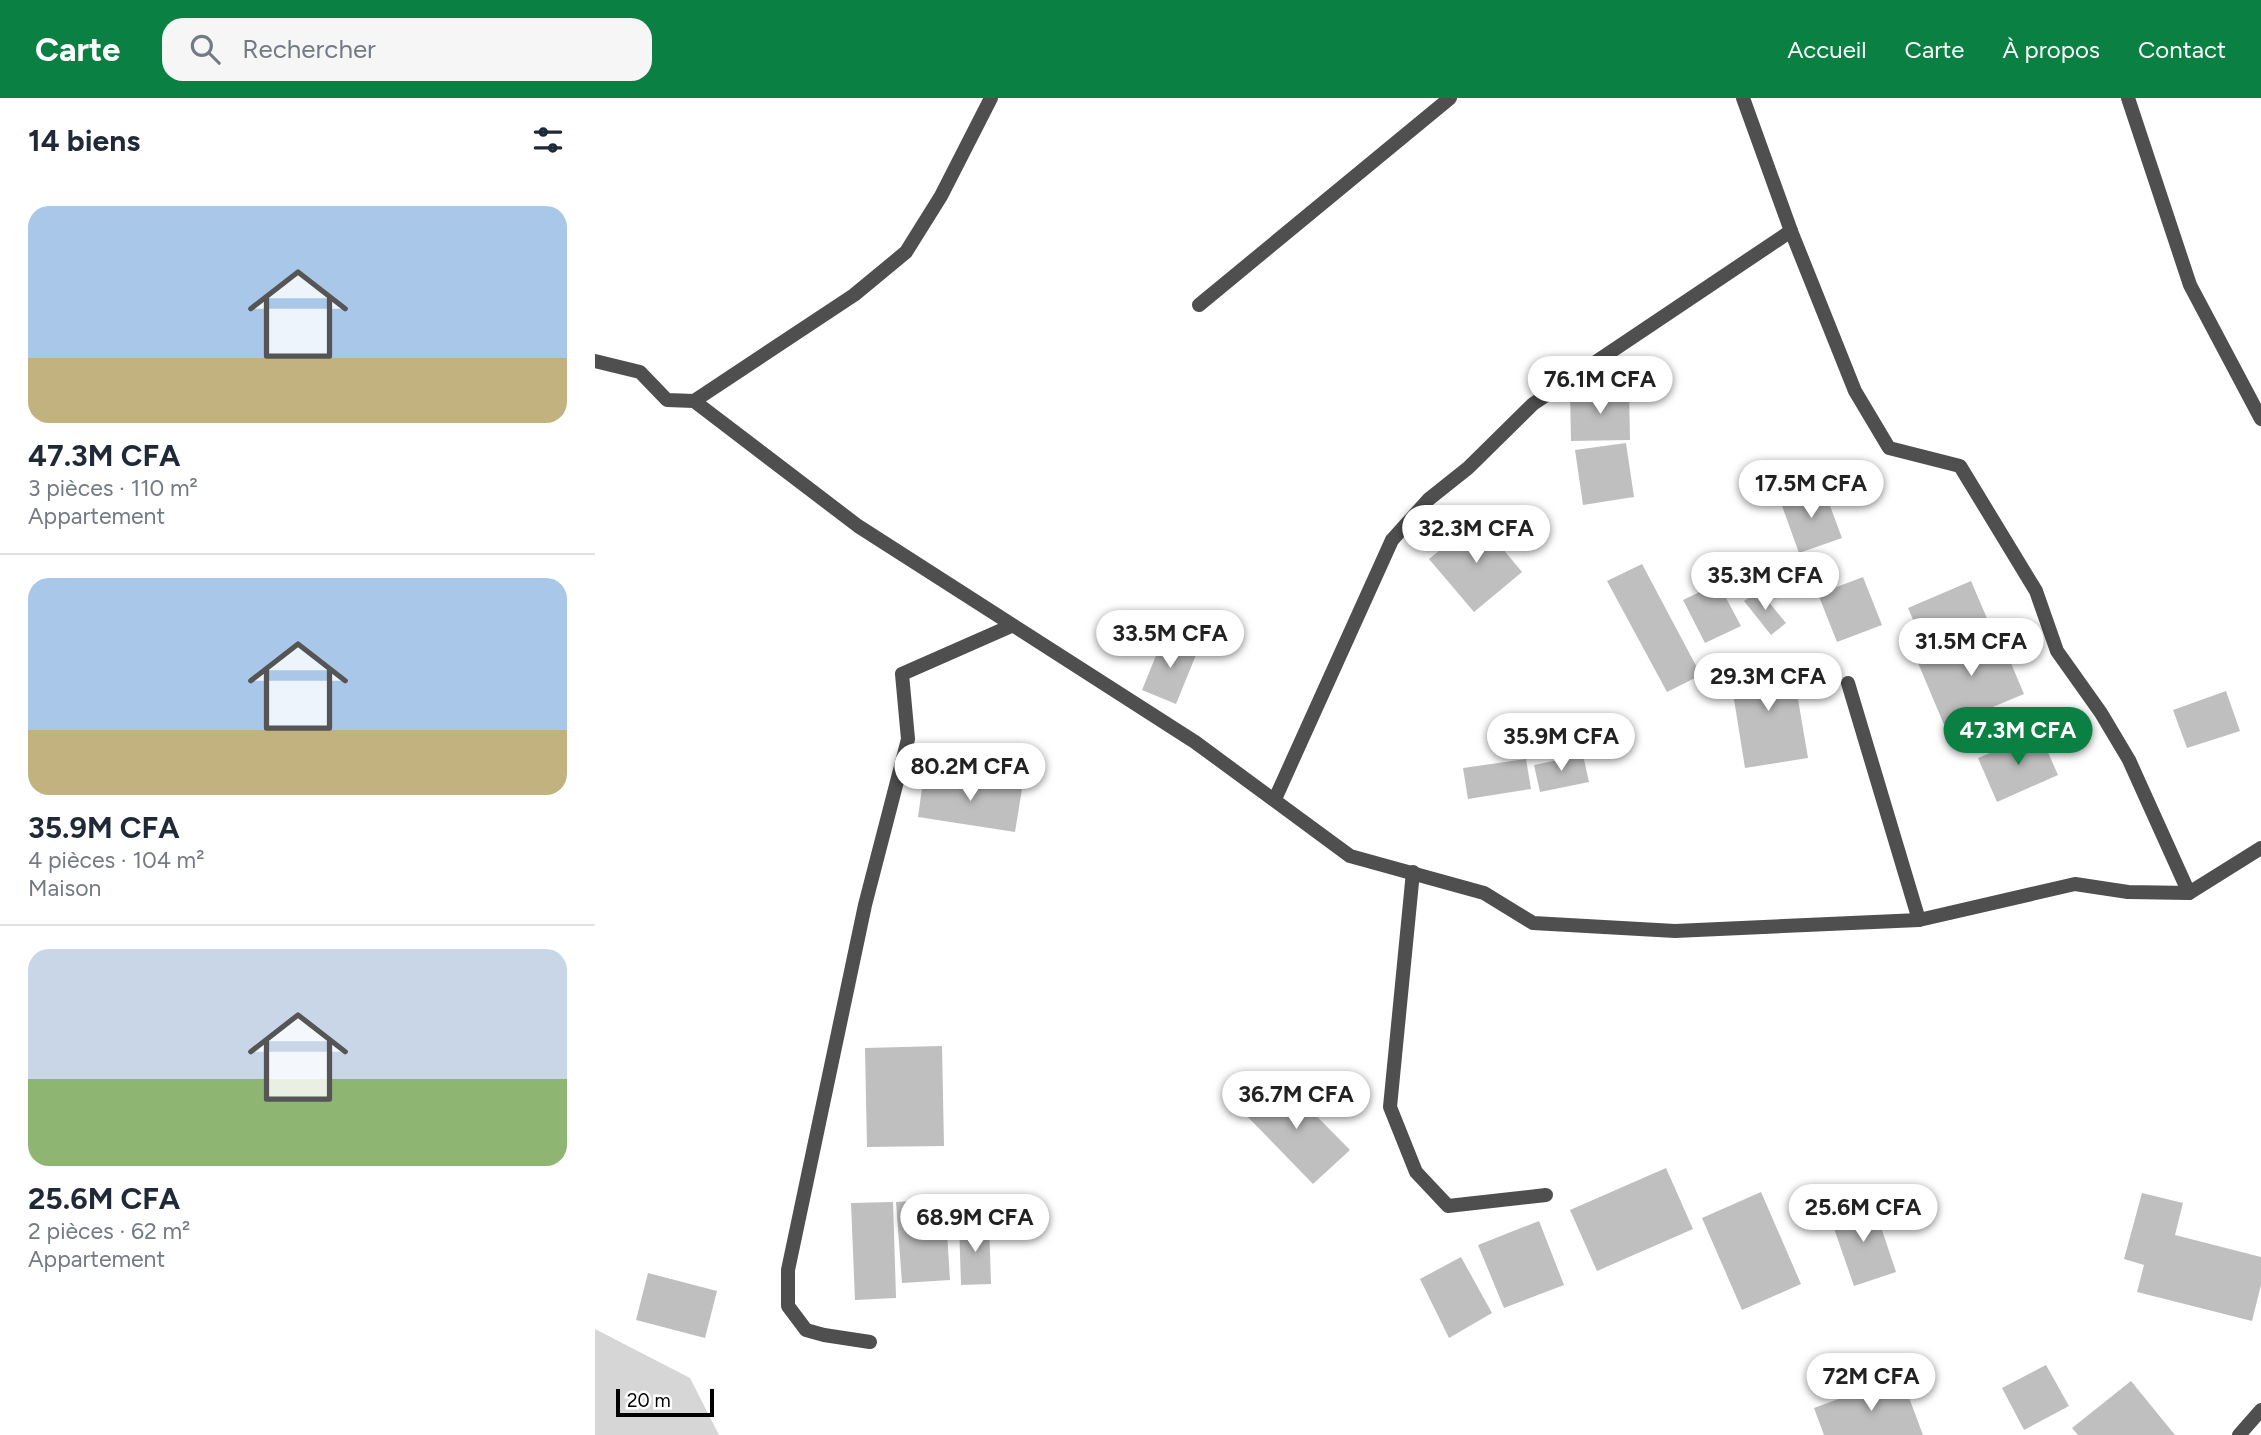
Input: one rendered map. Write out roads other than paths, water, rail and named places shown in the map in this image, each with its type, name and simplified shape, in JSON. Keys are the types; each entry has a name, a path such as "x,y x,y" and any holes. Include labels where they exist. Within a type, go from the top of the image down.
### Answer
{"street":[{"path":"694,401 855,295 906,252 941,196 992,98"},
{"path":"1199,305 1450,98"},
{"path":"1743,98 1791,231 1855,391 1889,448 1960,466 2036,591 2057,651 2101,713 2129,760 2189,893"},
{"path":"2128,98 2190,285 2261,419"},
{"path":"1275,799 1392,540 1429,499 1468,468 1533,404 1791,231"},
{"path":"595,361 640,372 667,400 694,401 858,526 1195,742 1350,856 1484,893 1533,923 1675,931 1919,920 2075,884 2128,892 2189,893 2261,848"},
{"path":"870,1342 806,1330 788,1306 788,1270 865,905 908,739 902,674 1011,626"},
{"path":"1848,683 1919,920"},
{"path":"1413,872 1390,1107 1416,1171 1448,1206 1546,1195"},
{"path":"2239,1435 2261,1410"}]}
